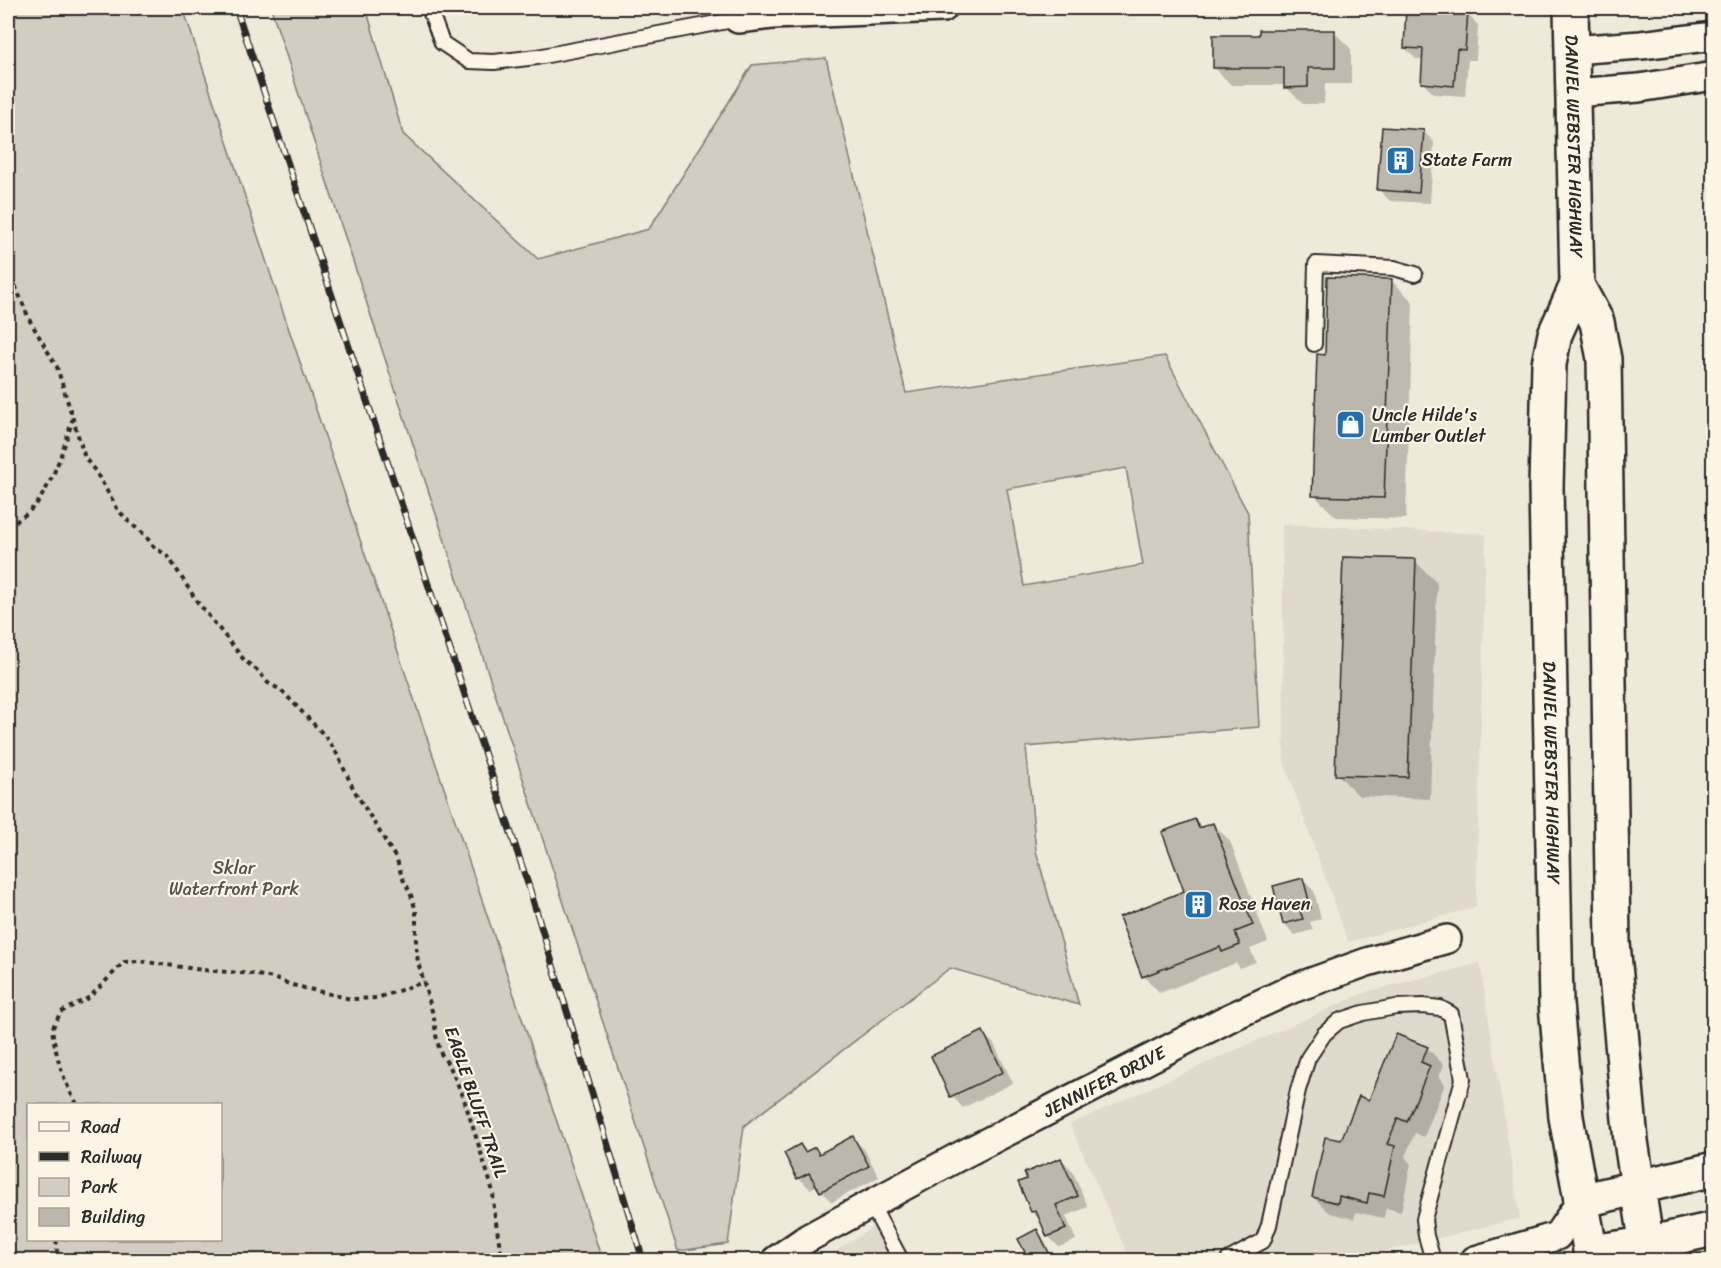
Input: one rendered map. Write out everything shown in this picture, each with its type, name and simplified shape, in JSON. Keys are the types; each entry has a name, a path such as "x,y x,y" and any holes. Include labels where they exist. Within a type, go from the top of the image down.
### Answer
{"main road":[{"name":"DANIEL WEBSTER HIGHWAY","path":"1571,8 1577,285 1555,334 1549,364 1546,488 1556,1004 1566,1117 1591,1256"},
{"name":"DANIEL WEBSTER HIGHWAY","path":"1577,285 1597,322 1604,359 1613,943 1631,1141 1647,1252"},
{"path":"1581,1201 1713,1169"},
{"path":"1591,1256 1647,1252 1713,1229"}],"street":[{"path":"735,13 772,15 943,8"},
{"path":"1571,50 1641,45 1713,36"},
{"path":"1573,93 1639,88 1713,76"},
{"name":"JENNIFER DRIVE","path":"776,1260 808,1238 956,1158 1227,1019 1292,989 1366,962 1447,939"},
{"path":"1475,1260 1557,1236 1581,1201"},
{"path":"1557,1236 1591,1256"}],"lane":[{"path":"429,8 442,43 469,61 494,62 537,57 735,13"},
{"path":"1314,344 1316,264 1395,268 1415,274"},
{"path":"1228,1260 1263,1241 1269,1225 1298,1090 1308,1058 1324,1034 1339,1021 1363,1013 1396,1007 1423,1006 1440,1008 1451,1014 1463,1079 1424,1219 1433,1260"},
{"path":"871,1204 901,1260"}],"path":[{"name":"EAGLE BLUFF TRAIL","path":"8,260 12,278 30,321 57,367 85,458 118,510 144,534 154,547 168,556 196,600 245,661 268,683 281,690 294,702 325,736 336,752 354,790 397,860 416,911 418,962 434,1018 440,1052 450,1067 463,1096 493,1192 502,1260"},
{"path":"8,527 36,505 50,480 73,417"},
{"path":"76,1103 58,1062 52,1029 61,1012 90,997 124,962 139,961 253,974 351,999 377,998 424,982"},
{"path":"57,1241 59,1260"}],"shaded area":[{"path":"1282,524 1486,534 1476,907 1348,942 1284,762"},
{"path":"1480,963 1520,1218 1355,1260 1130,1260 1070,1124 1366,992"},
{"path":"873,1227 891,1260 822,1260"}],"green space":[{"name":"Sklar Waterfront Park","path":"8,8 183,8 602,1260 8,1260"},
{"path":"271,8 366,8 403,134 538,259 649,229 752,65 826,58 906,393 1165,356 1248,513 1259,727 1026,747 1036,851 1079,1005 950,968 744,1126 728,1244 678,1251","holes":["1126,468 1143,565 1024,586 1007,489"]}],"building":[{"path":"1406,8 1468,12 1465,50 1457,49 1454,86 1421,83 1423,49 1404,48"},
{"path":"1259,30 1335,30 1335,68 1308,68 1308,87 1284,88 1284,68 1213,68 1213,35 1259,35"},
{"name":"State Farm","path":"1382,127 1424,130 1419,193 1377,190"},
{"name":"Uncle Hilde's Lumber Outlet","path":"1327,277 1392,279 1384,498 1312,496 1317,354 1325,355"},
{"path":"1343,557 1416,559 1408,777 1335,775"},
{"name":"Rose Haven","path":"1195,819 1199,828 1213,823 1253,925 1235,932 1240,945 1222,952 1220,947 1142,977 1119,917 1184,891 1162,832"},
{"path":"1303,878 1311,908 1300,911 1303,919 1283,924 1273,886"},
{"path":"983,1031 1003,1072 950,1097 931,1056"},
{"path":"1396,1034 1428,1047 1421,1062 1430,1066 1407,1122 1398,1118 1387,1144 1395,1146 1384,1196 1369,1193 1367,1203 1339,1196 1338,1203 1312,1197 1325,1137 1341,1140 1359,1096 1369,1100"},
{"path":"853,1136 869,1166 820,1192 809,1173 797,1179 784,1153 800,1144 805,1152 815,1147 819,1154"},
{"path":"1061,1158 1078,1196 1056,1205 1066,1229 1047,1237 1036,1211 1031,1212 1018,1182 1027,1179 1024,1173"},
{"path":"1037,1229 1051,1257 1044,1260 1029,1260 1018,1239"}],"railway":[{"path":"236,8 529,887 643,1260"}],"place":[{"name":"State Farm","path":"1401,160"},
{"name":"Uncle Hilde's Lumber Outlet","path":"1351,425"},
{"name":"Rose Haven","path":"1198,904"}]}
